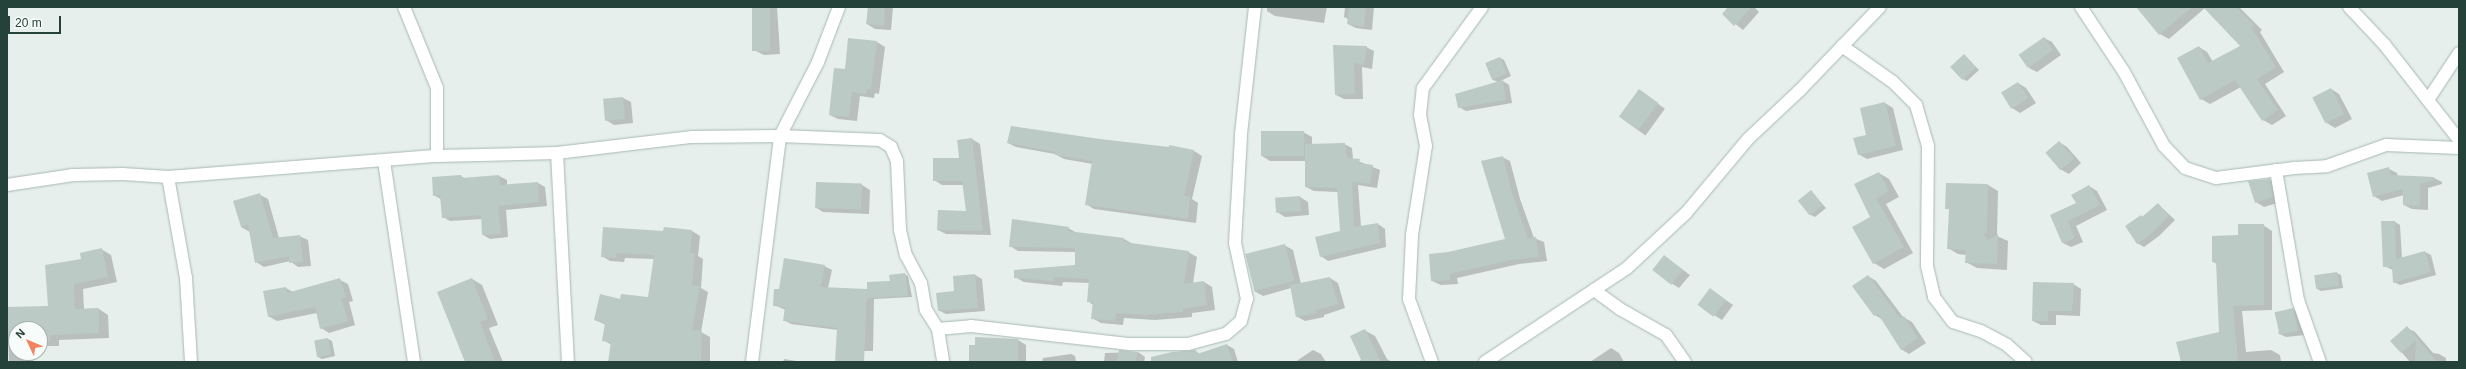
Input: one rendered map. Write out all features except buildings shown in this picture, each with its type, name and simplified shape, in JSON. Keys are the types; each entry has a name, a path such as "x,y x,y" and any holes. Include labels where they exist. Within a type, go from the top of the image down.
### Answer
{"street":[{"path":"404,7 437,88 437,156"},
{"path":"752,362 780,136 818,62 839,7"},
{"path":"938,329 971,326 1130,344 1188,344 1226,334 1241,321 1247,300 1235,243 1241,134 1256,7"},
{"path":"1432,362 1409,298 1412,235 1426,146 1420,115 1423,88 1482,7"},
{"path":"1485,362 1627,268 1686,213 1748,139 1880,7"},
{"path":"2080,7 2124,72 2164,146 2185,168 2216,178 2276,170 2327,166 2386,145 2459,148"},
{"path":"2349,7 2384,44 2459,140"},
{"path":"1842,46 1893,82 1916,105 1928,146 1927,266 1934,297 1953,322 1981,331 2007,345 2026,362"},
{"path":"2428,100 2459,53"},
{"path":"7,185 73,175 123,174 168,177 437,156 558,153 692,137 780,136 880,140 891,147 897,160 900,230 906,255 921,283 926,310 938,329 943,362"},
{"path":"558,153 568,362"},
{"path":"384,161 414,362"},
{"path":"2276,170 2298,300 2320,362"},
{"path":"168,177 186,278 191,362"},
{"path":"1594,290 1620,309 1666,335 1685,362"}]}
